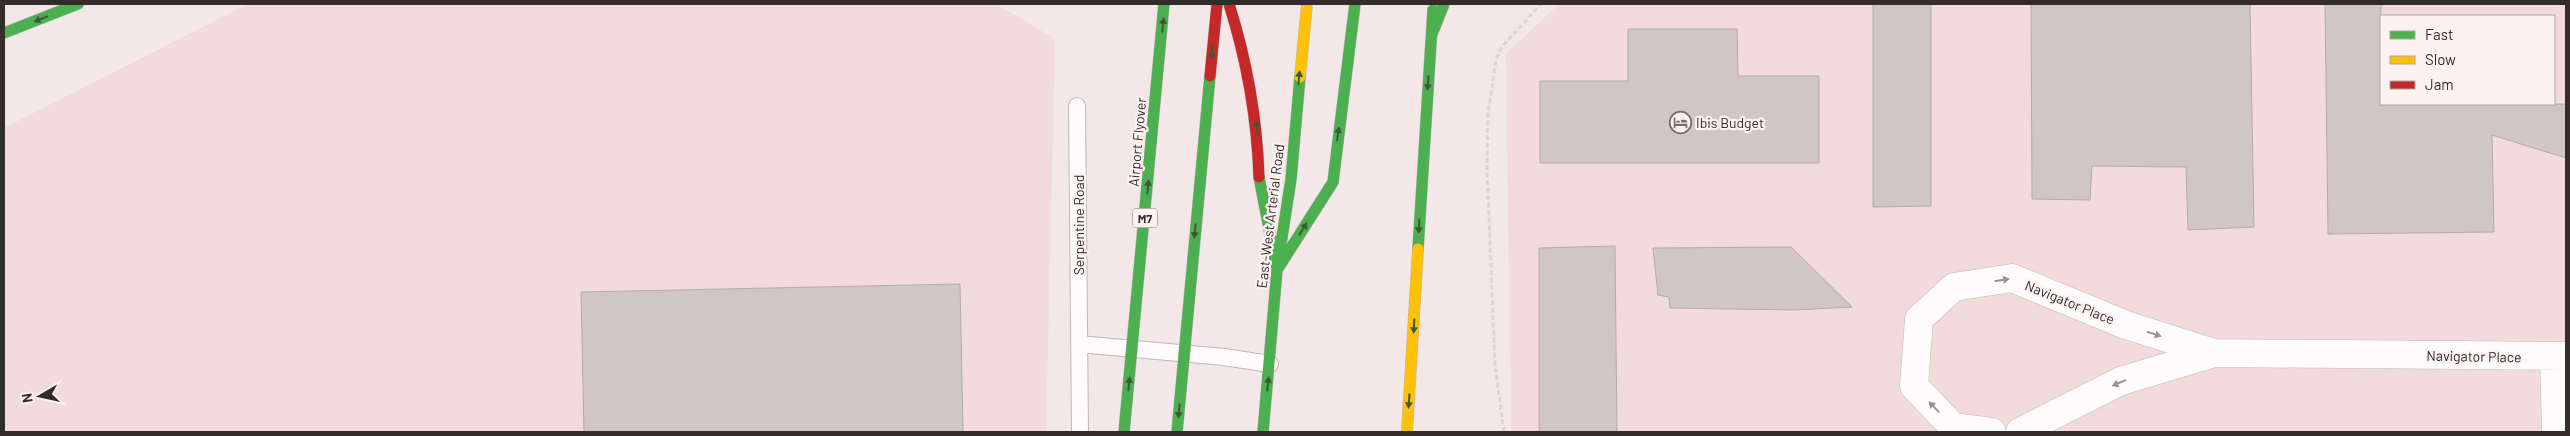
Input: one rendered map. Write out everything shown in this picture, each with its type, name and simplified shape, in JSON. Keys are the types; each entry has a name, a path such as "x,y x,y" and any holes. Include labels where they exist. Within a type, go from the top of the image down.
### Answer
{"main road":[{"path":"4,33 78,4"},
{"name":"Airport Flyover","path":"1124,432 1164,4"},
{"path":"1177,432 1217,4"},
{"path":"1229,4 1242,46 1252,98 1258,142 1259,177 1277,270"},
{"name":"East-West Arterial Road","path":"1263,432 1277,270 1291,179 1307,4"},
{"path":"1277,270 1333,182 1355,4"},
{"path":"1407,432 1433,4"},
{"path":"1432,34 1444,4"}],"street":[{"name":"Navigator Place","path":"1992,432 1953,427 1914,386 1919,319 1954,287 2012,278 2126,325 2214,353 2560,356 2556,432"},
{"name":"Navigator Place","path":"2020,432 2121,381 2214,353"}],"lane":[{"name":"Serpentine Road","path":"1077,106 1080,432"},
{"path":"1079,344 1224,357 1270,364"}],"path":[{"path":"1504,432 1495,365 1487,177 1488,114 1496,59 1502,47 1542,4"}],"shaded area":[{"path":"248,4 996,4 1055,39 1046,432 4,432 4,128"},
{"path":"1559,4 2566,4 2566,432 1511,432 1506,54"}],"building":[{"path":"1873,4 1931,4 1931,206 1873,207"},
{"path":"2031,4 2250,4 2254,227 2188,230 2186,167 2092,166 2090,200 2032,199"},
{"path":"2325,4 2381,4 2380,105 2566,104 2566,158 2492,135 2494,232 2328,234"},
{"name":"Ibis Budget","path":"1628,29 1737,29 1738,76 1819,76 1819,163 1540,163 1540,81 1628,81"},
{"path":"1615,246 1617,432 1539,432 1539,248"},
{"path":"1791,247 1852,307 1794,310 1670,308 1669,297 1658,295 1653,248"},
{"path":"960,284 963,432 584,432 581,292"}],"traffic: fast":[{"path":"4,33 78,4"},
{"path":"1124,432 1164,4"},
{"path":"1277,270 1333,182 1355,4"},
{"path":"1432,34 1444,4"},
{"path":"1418,249 1433,10"},
{"path":"1177,432 1210,76"},
{"path":"1263,432 1277,270 1291,179 1300,77"},
{"path":"1259,177 1277,270"}],"traffic: slow":[{"path":"1300,77 1307,4"},
{"path":"1407,432 1418,249"}],"traffic: jam":[{"path":"1210,76 1217,4"},
{"path":"1229,4 1250,89 1259,177"}],"place":[{"name":"Ibis Budget","path":"1680,122"}]}
